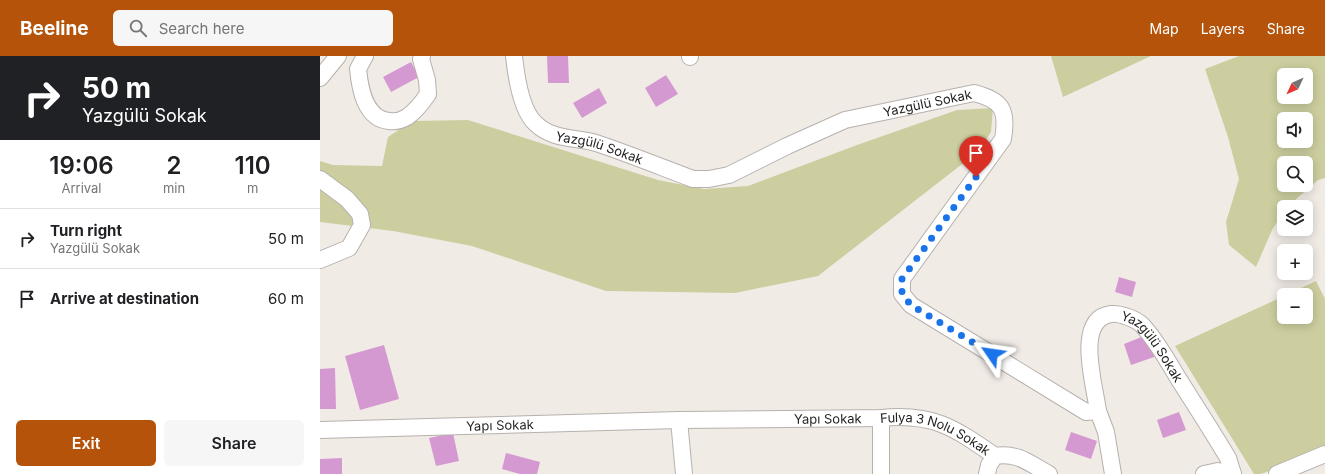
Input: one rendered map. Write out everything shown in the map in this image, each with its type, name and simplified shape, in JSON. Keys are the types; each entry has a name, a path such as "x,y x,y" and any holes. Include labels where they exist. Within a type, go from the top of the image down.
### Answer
{"street":[{"path":"320,78 338,56"},
{"path":"365,56 358,69 364,102 372,114 381,120 394,122 405,118 416,111 428,94 427,80 421,59 422,56"},
{"name":"Yazgülü Sokak","path":"514,56 516,80 527,110 535,124 550,133 566,139 593,143 693,179 709,179 729,175 787,146 845,120 974,93 990,97 1000,107 1006,122 1003,139 902,279 902,294 911,305 1086,412 1098,411 1091,379 1090,339 1094,323 1102,315 1114,313 1141,324 1157,343 1228,458 1233,474"},
{"path":"320,179 347,199 360,214 362,225 349,248 320,260"},
{"path":"1098,411 1106,432 1113,474"},
{"name":"Fulya 3 Nolu Sokak","path":"881,474 881,418 908,416 936,422 954,429 995,456"},
{"name":"Yapı Sokak","path":"320,430 679,420 881,418"},
{"path":"679,420 684,474"},
{"path":"987,474 995,456 1011,454 1018,456 1049,474"},
{"path":"1277,474 1325,454"},
{"path":"1204,474 1218,471 1233,474"}],"green space":[{"path":"1051,56 1151,56 1063,97"},
{"path":"1239,56 1325,56 1325,178 1318,180 1313,184 1313,156 1277,156 1277,192 1304,192 1295,200 1277,200 1277,222 1256,267 1229,245 1226,222 1239,179 1228,137 1205,69"},
{"path":"993,108 991,132 979,151 818,276 735,293 606,291 472,246 393,231 320,222 320,161 333,165 382,166 388,137 412,121 468,120 658,180 704,189 748,186 857,145 957,110"},
{"path":"1316,281 1325,299 1325,445 1306,458 1261,474 1254,474 1175,346 1277,299 1277,324 1313,324 1313,288 1301,288"}],"building":[{"path":"547,56 568,56 569,83 548,83"},
{"path":"411,62 419,77 391,92 383,77"},
{"path":"666,75 678,94 656,107 645,88"},
{"path":"599,88 607,103 582,118 573,103"},
{"path":"1119,277 1136,282 1132,297 1115,292"},
{"path":"1149,334 1157,356 1131,365 1124,344"},
{"path":"384,345 399,399 360,410 345,356"},
{"path":"335,368 336,409 320,409 320,369"},
{"path":"1179,412 1186,430 1163,438 1157,420"},
{"path":"1071,432 1097,441 1091,459 1065,450"},
{"path":"453,433 459,461 436,466 429,438"},
{"path":"506,453 540,462 537,474 520,474 502,469"},
{"path":"342,458 342,474 320,474 320,459"}],"route":[{"path":"976,177 902,279 902,294 911,305 992,354"}]}
